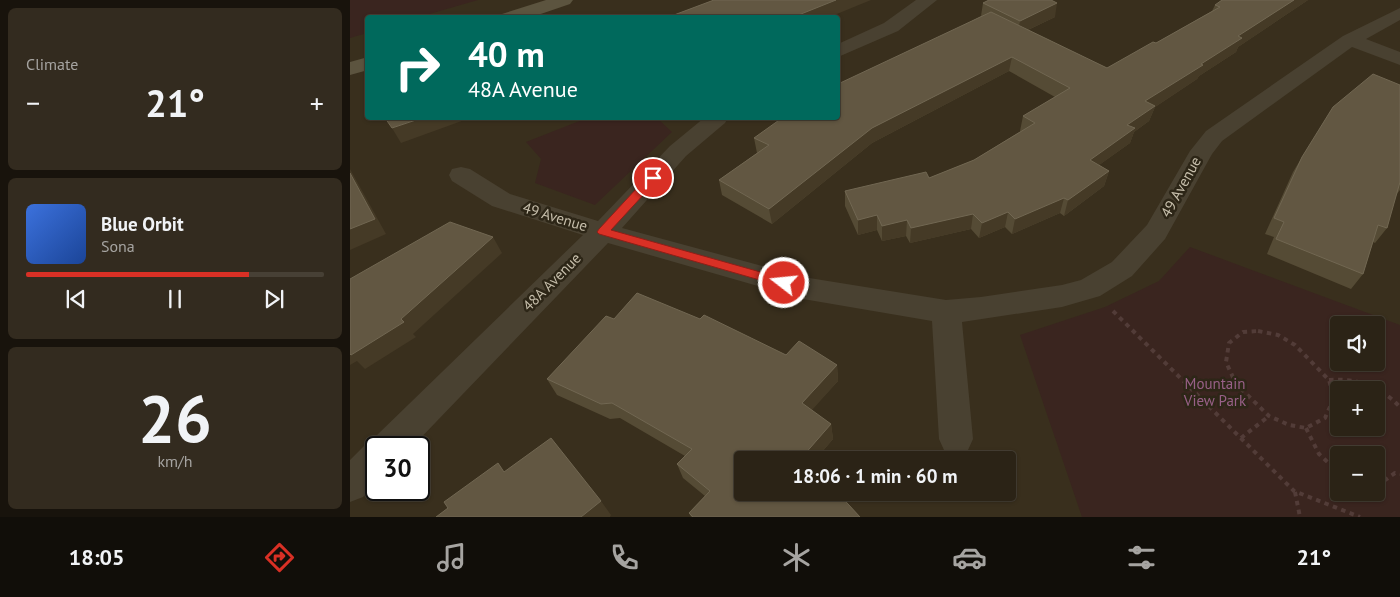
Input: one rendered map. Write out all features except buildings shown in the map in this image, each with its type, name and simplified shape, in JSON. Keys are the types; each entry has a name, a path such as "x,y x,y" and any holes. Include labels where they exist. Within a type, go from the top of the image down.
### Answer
{"main road":[{"path":"518,15 564,0"},
{"path":"350,69 365,64"}],"street":[{"path":"840,50 891,27 928,0"},
{"name":"49 Avenue","path":"461,175 501,200 603,232 803,288 946,312 981,309 1062,296 1090,288 1122,269 1156,232 1202,151 1214,136 1350,40 1400,13"},
{"path":"1350,40 1400,59"},
{"name":"48A Avenue","path":"399,436 603,232 678,151 715,120"},
{"path":"946,312 956,439"},
{"path":"350,485 365,469"}],"path":[{"path":"1090,288 1294,491 1360,517"},
{"path":"1258,331 1278,334 1295,345 1329,380 1334,398 1325,418 1306,428 1289,425 1269,416 1236,384 1226,362 1229,343 1243,332 1258,331"},
{"path":"1329,380 1342,378 1361,381 1378,387 1400,407"},
{"path":"1241,438 1269,416"},
{"path":"1306,428 1319,454 1330,464"},
{"path":"1385,480 1395,473 1400,474"},
{"path":"1294,491 1300,517"}],"green space":[{"path":"350,0 478,0 426,15 365,15 365,34 350,38"},
{"path":"582,120 659,120 672,132 595,205 535,183 541,159 526,142"},
{"name":"Mountain View Park","path":"1190,247 1376,316 1330,316 1330,371 1385,371 1385,319 1400,325 1400,517 1082,517 1020,335 1105,307 1159,281"}],"route":[{"path":"653,178 603,232 784,283"}]}
